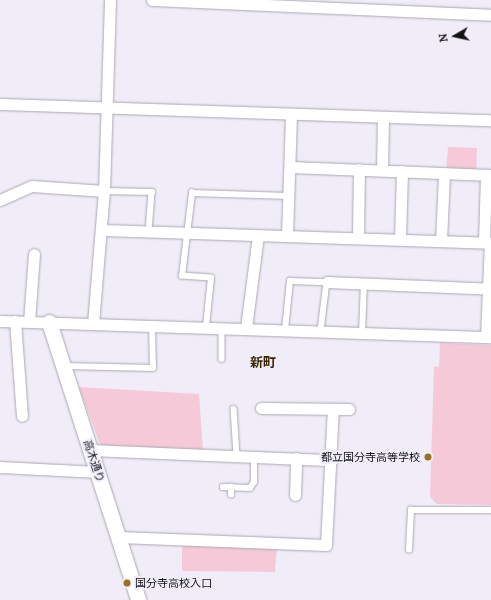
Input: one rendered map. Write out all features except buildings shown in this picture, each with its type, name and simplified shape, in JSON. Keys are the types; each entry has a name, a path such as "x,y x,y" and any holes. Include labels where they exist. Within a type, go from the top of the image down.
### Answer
{"street":[{"path":"93,324 104,191 110,0"},
{"path":"152,0 491,15"},
{"path":"0,104 383,118 491,120"},
{"path":"287,236 291,114"},
{"path":"382,170 383,118"},
{"path":"0,321 488,337 489,175 290,167"},
{"path":"358,238 359,169"},
{"path":"400,239 402,171"},
{"path":"441,241 444,174"},
{"path":"0,200 32,186 104,191"},
{"path":"101,230 149,233 400,239 488,243"},
{"path":"246,328 258,236"},
{"path":"29,322 34,254"},
{"path":"327,282 489,289"},
{"path":"15,321 22,416"},
{"name":"高木通り","path":"49,322 138,600"},
{"path":"261,408 349,409"},
{"path":"119,537 326,545 332,460 333,409"},
{"path":"90,450 332,460"},
{"path":"295,495 296,458"},
{"path":"0,468 98,472"}],"lane":[{"path":"104,191 152,192 149,233"},
{"path":"206,327 211,278 182,276 192,193 289,196"},
{"path":"285,330 290,281 327,282 321,331"},
{"path":"362,333 364,284"},
{"path":"63,366 153,368 152,326"},
{"path":"222,328 222,359"},
{"path":"234,409 236,456"},
{"path":"223,486 250,488 254,482 254,456"},
{"path":"231,487 231,495"},
{"path":"409,550 411,510 491,510"}],"shaded area":[{"path":"448,147 477,148 476,173 446,172"},
{"path":"440,343 491,345 491,505 437,504 430,497 434,366 439,367"},
{"path":"79,387 199,394 203,451 102,450"},
{"path":"182,546 277,547 275,572 182,571"}],"place":[{"name":"都立国分寺高等学校","path":"428,457"},
{"name":"国分寺高校入口","path":"127,583"}],"district":[{"name":"新町","path":"263,363"}]}
